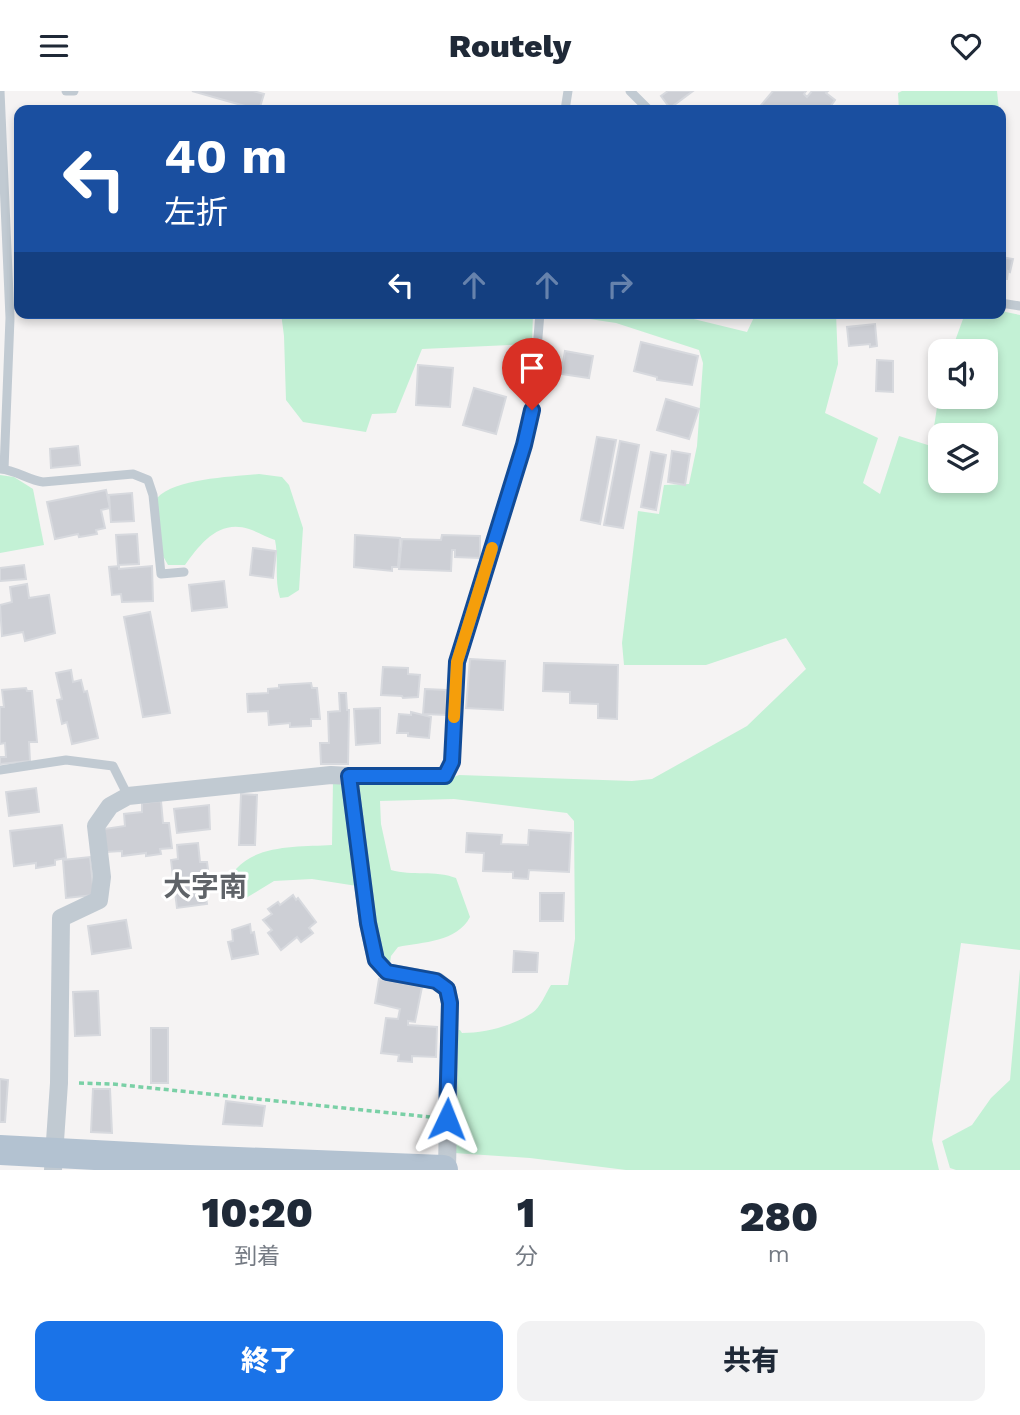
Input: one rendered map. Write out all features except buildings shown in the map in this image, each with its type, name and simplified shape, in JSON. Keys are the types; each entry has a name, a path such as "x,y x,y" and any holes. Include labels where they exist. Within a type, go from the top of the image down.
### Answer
{"main road":[{"path":"0,1150 54,1161 189,1160 445,1170"}],"street":[{"path":"54,1161 60,1083 61,918 99,899 102,877 96,826 110,806 128,796 331,775 349,776 368,923 376,960 387,972 436,981 447,989 450,1003 445,1170"}],"lane":[{"path":"0,91 10,318 2,469 43,482 116,474 134,474 148,480 153,495 161,573 184,572"},
{"path":"66,91 74,91"},
{"path":"630,91 644,105"},
{"path":"349,776 445,776 452,762 457,662 524,445 532,410 540,319"},
{"path":"0,771 66,760 113,766 128,796"}],"path":[{"path":"60,1083 113,1084 447,1119"}],"green space":[{"path":"997,91 998,105 899,105 898,93"},
{"path":"1006,312 1020,315 1020,950 961,943 932,1140 939,1170 626,1170 530,1158 454,1153 455,1030 462,1033 480,1032 516,1022 535,1011 551,985 568,985 575,939 574,821 567,813 454,799 380,801 381,824 391,870 456,878 470,917 457,932 448,936 398,947 391,956 390,963 381,952 375,926 357,789 359,783 441,782 459,775 632,781 652,779 747,726 806,669 786,638 706,665 624,665 622,643 638,511 659,514 664,485 689,484 697,446 703,363 699,350 616,323 590,319 694,319 747,332 753,319 836,319 838,364 825,413 878,438 863,483 880,494 899,436 928,445 928,493 998,493 998,423 935,423 937,409 998,409 998,339 956,339 963,319 1006,319"},
{"path":"282,319 533,319 532,344 422,349 396,413 372,414 366,432 303,422 286,400"},
{"path":"259,474 282,477 289,485 303,528 299,590 288,597 280,598 275,540 249,529 228,527 220,530 197,549 185,565 168,565 163,556 157,498 166,491 191,482"},
{"path":"0,475 14,477 33,489 44,545 0,553"},
{"path":"333,780 344,785 357,886 312,879 274,881 246,898 236,892 236,869 256,855 281,848 332,845"},
{"path":"1020,969 1020,1170 950,1168 942,1141 972,1125 991,1098 1010,1080"}],"slow traffic":[{"path":"454,717 457,662 492,548"}],"district":[{"name":"大字南","path":"205,886"}],"route":[{"path":"447,1119 450,1003 447,989 436,981 387,972 376,960 368,923 349,776 445,776 452,762 457,662 524,445 532,410"}]}
